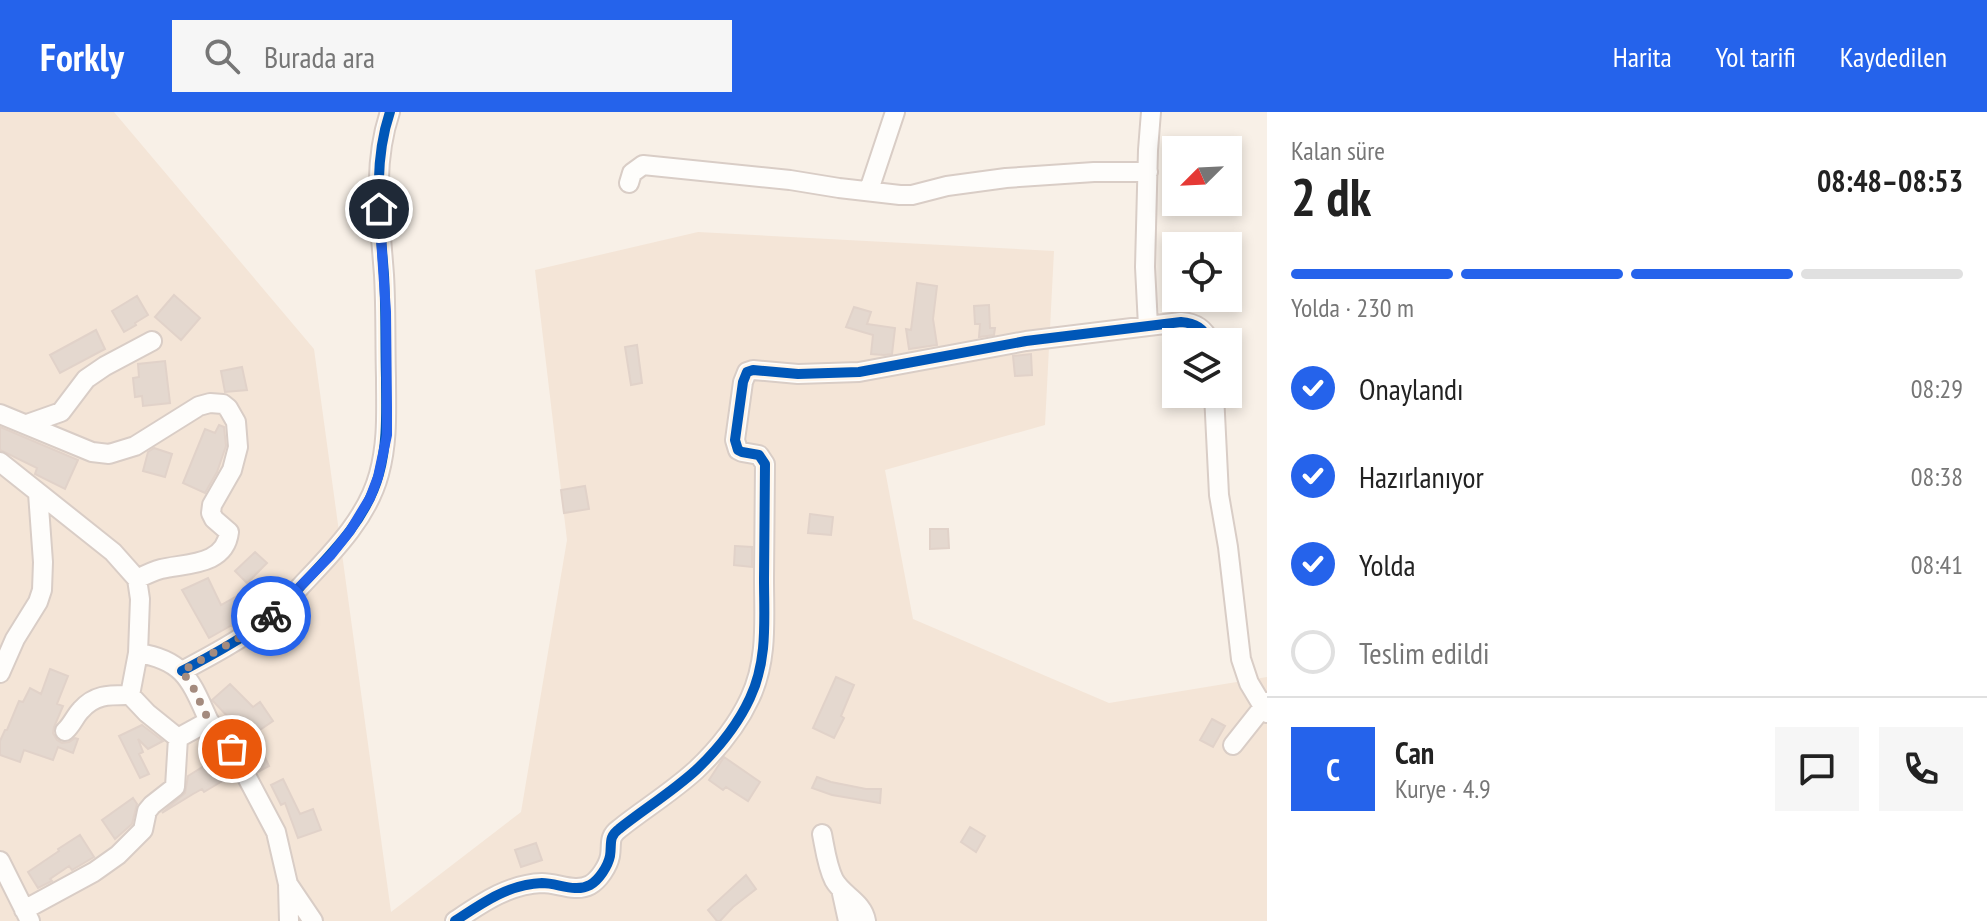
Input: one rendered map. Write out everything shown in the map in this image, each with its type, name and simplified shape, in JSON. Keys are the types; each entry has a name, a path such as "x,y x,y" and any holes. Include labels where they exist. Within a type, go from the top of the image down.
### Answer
{"street":[{"path":"182,671 251,631 278,611 350,531 370,498 378,477 387,435 386,312 379,180 384,134 390,112"},
{"path":"869,190 895,112"},
{"path":"1148,326 1145,267 1151,112"},
{"path":"629,183 637,167 649,165 912,195 947,186 1006,178 1148,172"},
{"path":"455,921 516,887 545,883 576,888 593,883 600,877 609,859 609,844 616,831 695,770 729,732 751,697 763,654 765,464 759,455 738,450 735,440 744,375 747,372 859,372 1026,341 1148,326 1190,323 1200,328"},
{"path":"27,424 61,412 86,379 152,341"},
{"path":"0,414 92,452 109,454 135,446 204,404 223,404 232,414 238,438 236,458 212,505 211,513 229,532 223,549 200,563 165,568 137,579"},
{"path":"1215,408 1219,495 1241,659 1249,683 1266,707 1233,745"},
{"path":"0,462 113,552 137,579 140,599 138,653 130,695"},
{"path":"0,673 42,590 38,493"},
{"path":"138,653 156,655 182,671 209,721 232,749 276,832 288,884 289,921"},
{"path":"65,731 81,709 97,697 130,695 178,738"},
{"path":"178,738 209,721"},
{"path":"0,906 24,909 94,872 118,855 143,830 147,811 152,805 175,787 178,738"},
{"path":"822,834 832,874 841,889 864,911 866,921"},
{"path":"0,861 24,909"},
{"path":"288,884 313,921"},
{"path":"841,889 848,921"}],"shaded area":[{"path":"0,112 114,112 314,349 391,912 521,812 567,540 535,270 698,232 1054,251 1045,425 885,470 913,619 1109,703 1267,677 1267,921 0,921"}],"building":[{"path":"917,283 937,286 933,319 937,345 909,349 906,329 911,330"},
{"path":"174,295 200,318 181,340 155,317"},
{"path":"137,296 148,315 124,332 112,311"},
{"path":"989,305 990,328 995,328 994,335 979,337 980,324 975,324 974,306"},
{"path":"854,307 871,312 867,324 895,328 892,354 871,354 873,335 846,327"},
{"path":"96,330 105,349 60,373 50,355"},
{"path":"637,345 642,383 631,385 625,347"},
{"path":"1031,354 1032,375 1015,376 1013,356"},
{"path":"165,361 170,403 143,406 142,396 135,397 133,378 139,377 138,364"},
{"path":"242,367 247,390 225,392 221,371"},
{"path":"219,425 224,427 226,446 205,493 183,483 205,429 215,433"},
{"path":"0,427 78,460 65,489 35,474 37,468 0,450"},
{"path":"154,448 172,454 165,477 143,471 148,452"},
{"path":"585,486 589,509 564,513 561,490"},
{"path":"810,514 833,517 831,535 808,533"},
{"path":"930,529 948,529 949,548 930,549"},
{"path":"735,546 752,547 752,567 734,565"},
{"path":"255,552 267,563 247,583 235,571"},
{"path":"208,578 221,605 256,582 270,601 234,628 232,625 209,638 182,590"},
{"path":"50,669 68,676 57,704 63,706 53,733 62,743 78,739 73,753 58,747 53,760 24,750 20,762 0,755 0,741 19,701 23,702 30,688 41,694"},
{"path":"836,677 854,685 834,738 813,728"},
{"path":"230,684 253,707 260,702 273,721 254,734 269,766 258,772 244,747 248,745 232,721 212,700"},
{"path":"1212,719 1225,726 1213,747 1200,740"},
{"path":"142,725 163,741 148,749 138,739 143,752 139,754 149,774 140,778 119,736"},
{"path":"724,757 760,782 748,801 709,780"},
{"path":"212,761 224,780 162,813 185,793 188,776"},
{"path":"817,777 866,789 881,789 880,803 832,795 812,788"},
{"path":"283,779 300,814 313,809 321,830 298,838 285,803 281,805 271,785"},
{"path":"133,798 137,804 132,824 115,839 102,820"},
{"path":"970,827 985,836 976,852 961,842"},
{"path":"80,835 94,857 72,870 69,866 38,888 28,872"},
{"path":"536,843 542,860 521,867 515,850"},
{"path":"746,875 756,889 717,921 708,910"}],"cycle path":[{"path":"182,671 245,635 279,609 347,535 366,506 379,474 386,426 385,301 379,172 390,112"},
{"path":"455,921 496,896 518,887 542,883 578,888 593,883 607,864 616,832 696,770 712,754 745,708 756,684 762,654 765,464 759,455 738,450 735,440 747,372 859,372 1026,341 1181,322 1199,328"}],"way so far":[{"path":"232,749 209,721 182,671 271,616"}],"route":[{"path":"271,616 331,555 350,531 370,498 378,477 387,435 386,312 379,209"}]}
